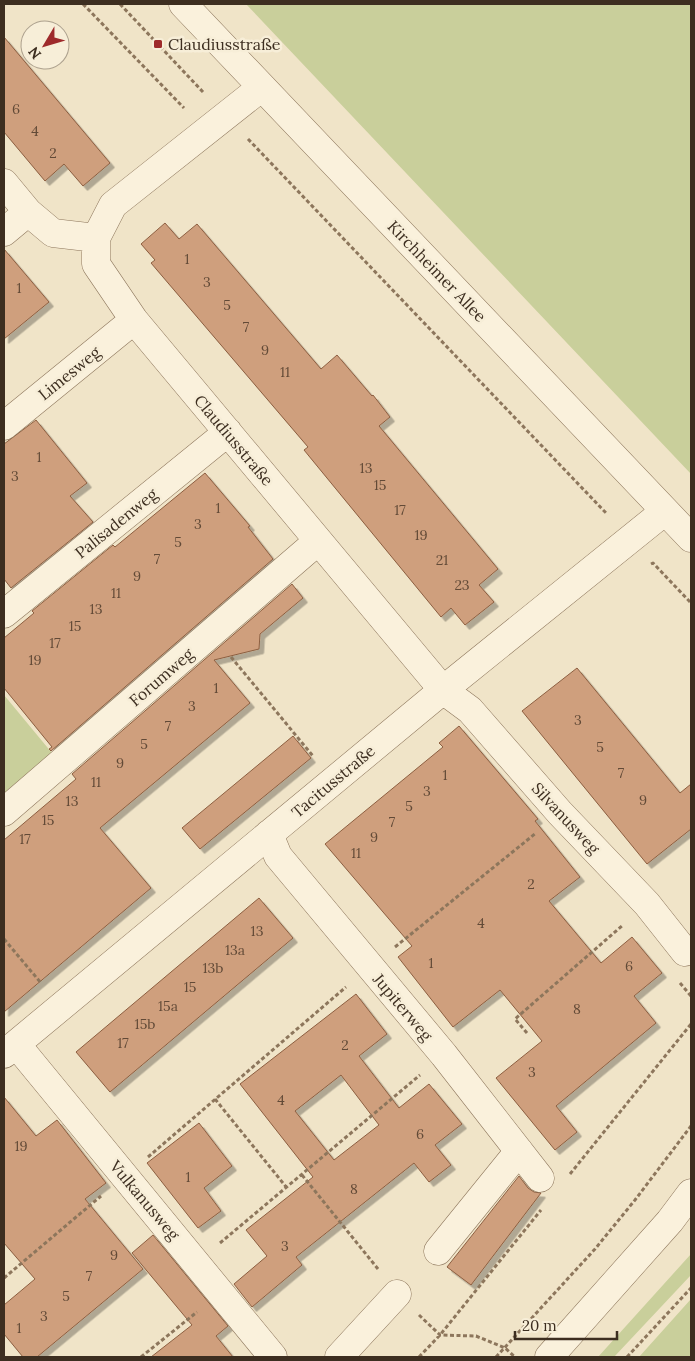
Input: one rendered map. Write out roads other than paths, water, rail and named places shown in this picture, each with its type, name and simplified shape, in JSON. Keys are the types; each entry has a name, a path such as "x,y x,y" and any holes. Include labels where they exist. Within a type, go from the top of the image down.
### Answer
{"street":[{"name":"Kirchheimer Allee","path":"183,4 691,538"},
{"name":"Claudiusstraße","path":"262,87 113,205 96,238 96,264 134,320 443,690"},
{"path":"4,183 28,212 53,233 96,238"},
{"path":"4,232 28,212"},
{"name":"Limesweg","path":"4,426 134,320"},
{"name":"Palisadenweg","path":"4,614 228,432"},
{"name":"Tacitusstraße","path":"10,1049 443,690 665,511"},
{"name":"Forumweg","path":"4,812 318,541"},
{"name":"Silvanusweg","path":"443,690 470,710 560,813 647,904 684,952"},
{"name":"Jupiterweg","path":"269,834 278,856 444,1055 540,1178"},
{"name":"Vulkanusweg","path":"10,1049 124,1176 273,1357"},
{"path":"438,1251 519,1150"},
{"path":"550,1357 670,1221 691,1193"},
{"path":"339,1357 397,1294"}],"place":[{"name":"Claudiusstraße","path":"158,44"}]}
